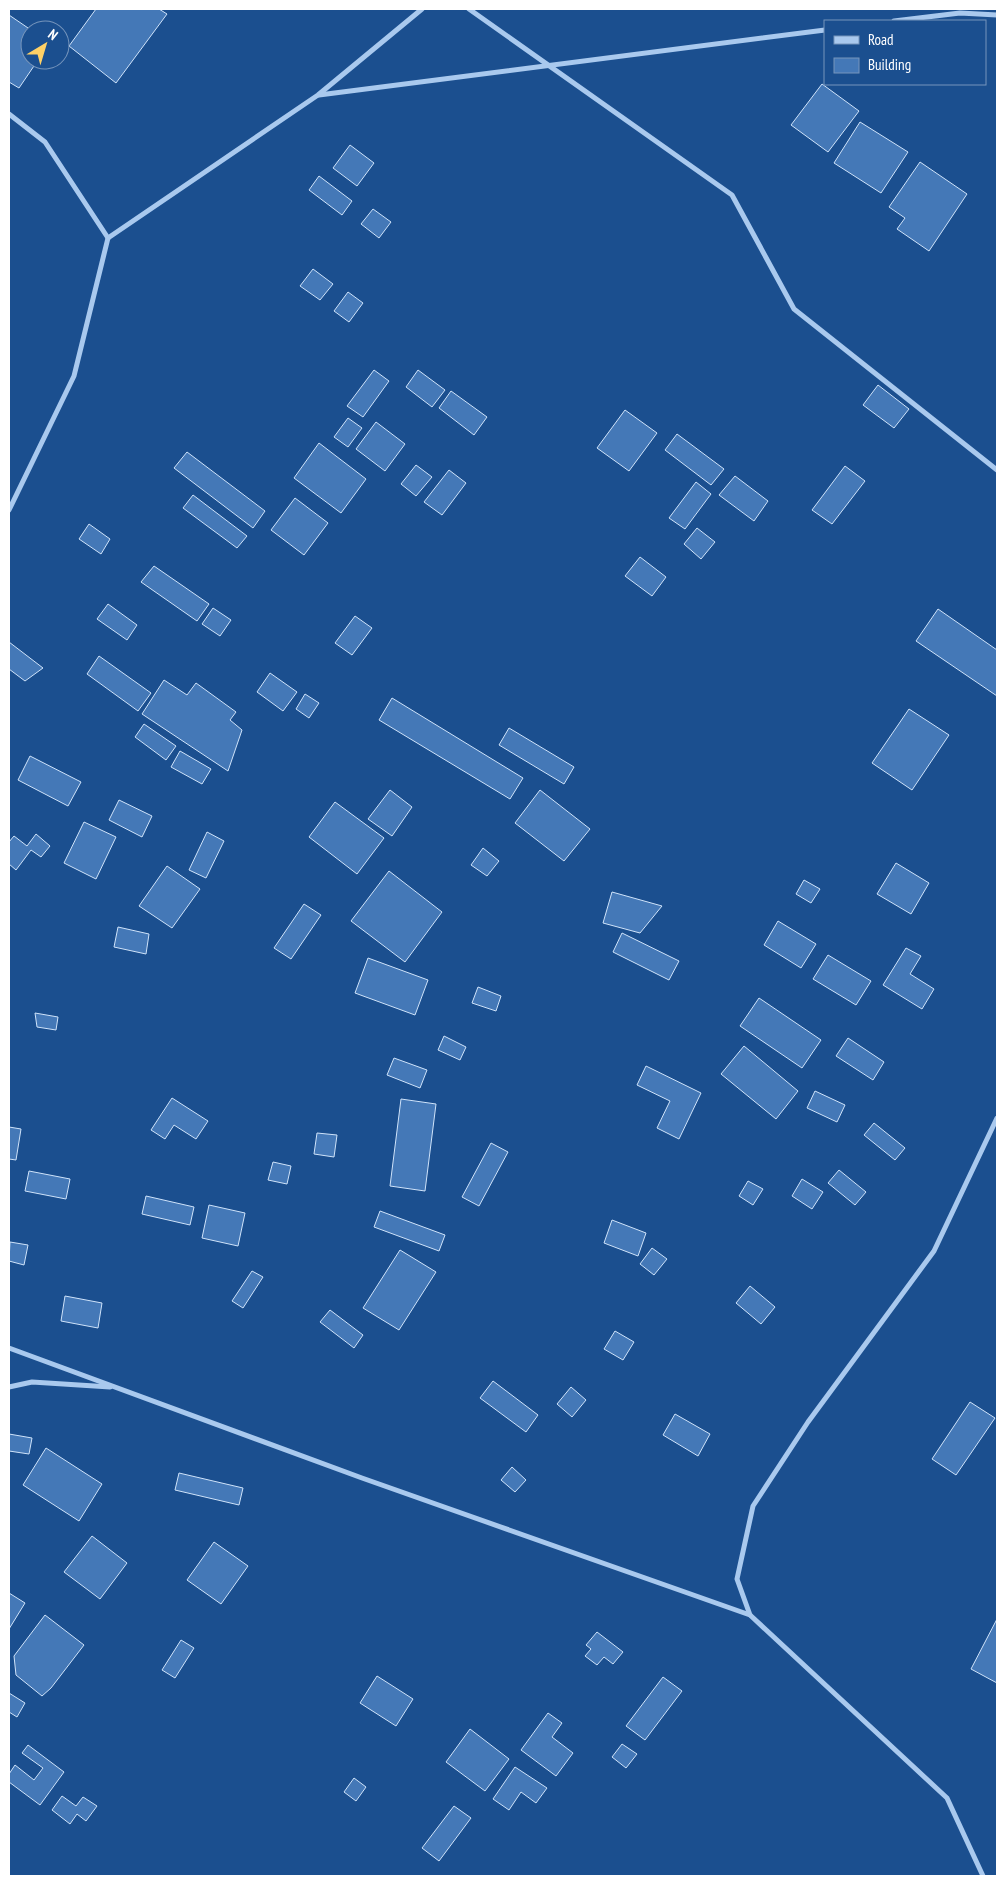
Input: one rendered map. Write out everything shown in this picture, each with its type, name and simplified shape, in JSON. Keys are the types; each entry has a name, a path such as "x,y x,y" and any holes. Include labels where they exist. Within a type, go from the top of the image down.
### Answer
{"street":[{"path":"9,510 74,376 108,238 318,95 422,9"},
{"path":"469,9 732,195 794,309 997,470"},
{"path":"902,20 960,13 997,15"},
{"path":"318,95 824,30"},
{"path":"9,114 45,142 108,238"},
{"path":"750,1615 737,1579 753,1506 808,1422 934,1251 997,1118"},
{"path":"9,1348 362,1478 750,1615 947,1798 983,1876"},
{"path":"9,1387 32,1382 117,1388"}],"building":[{"path":"96,9 159,9 167,14 116,83 70,47"},
{"path":"9,15 20,22 20,70 31,70 19,88 9,82"},
{"path":"822,84 859,111 828,152 791,125"},
{"path":"860,122 908,152 881,193 834,163"},
{"path":"350,145 374,163 357,186 333,168"},
{"path":"920,162 967,194 929,251 897,229 905,218 889,207"},
{"path":"319,176 352,201 342,215 309,190"},
{"path":"373,209 391,222 379,238 361,224"},
{"path":"313,269 333,284 320,300 300,286"},
{"path":"348,292 363,303 349,322 334,311"},
{"path":"374,370 389,381 363,417 347,406"},
{"path":"418,370 445,390 432,407 406,387"},
{"path":"878,385 909,409 894,428 863,405"},
{"path":"451,391 487,417 474,435 439,408"},
{"path":"625,410 657,433 629,471 597,448"},
{"path":"348,418 362,428 348,447 334,437"},
{"path":"376,422 405,444 385,471 356,449"},
{"path":"677,434 724,469 711,485 665,450"},
{"path":"319,443 366,479 341,513 294,478"},
{"path":"187,452 265,511 253,528 174,468"},
{"path":"416,465 432,477 416,496 401,484"},
{"path":"845,466 865,481 832,524 812,510"},
{"path":"449,470 466,483 442,515 424,502"},
{"path":"735,476 768,501 754,521 719,495"},
{"path":"696,482 711,494 685,529 669,518"},
{"path":"193,495 247,536 237,548 183,508"},
{"path":"295,498 328,523 304,555 271,530"},
{"path":"89,524 110,539 101,554 79,539"},
{"path":"697,528 715,542 701,559 684,544"},
{"path":"640,557 666,577 652,596 625,576"},
{"path":"154,566 209,604 197,621 141,582"},
{"path":"108,604 137,625 127,640 97,619"},
{"path":"213,608 231,620 220,636 202,624"},
{"path":"938,609 997,650 997,696 916,641"},
{"path":"355,616 372,628 352,655 335,643"},
{"path":"9,642 43,668 25,681 9,669"},
{"path":"99,656 151,693 138,711 87,674"},
{"path":"270,673 297,692 283,711 257,692"},
{"path":"164,680 187,695 196,683 236,712 230,720 242,730 228,771 142,714"},
{"path":"305,694 319,703 309,718 296,709"},
{"path":"392,698 523,778 510,799 379,720"},
{"path":"909,709 949,735 912,790 872,763"},
{"path":"144,724 176,746 166,760 135,737"},
{"path":"509,728 574,767 564,784 499,745"},
{"path":"180,751 211,769 202,784 171,767"},
{"path":"30,756 81,782 68,806 18,780"},
{"path":"390,790 412,807 392,836 368,819"},
{"path":"540,790 590,829 564,861 515,823"},
{"path":"119,800 152,816 142,837 109,820"},
{"path":"335,802 384,838 357,874 309,837"},
{"path":"84,822 116,837 96,879 64,863"},
{"path":"207,832 224,841 206,878 189,870"},
{"path":"36,834 50,846 41,857 31,850 16,870 9,864 9,842 14,836 27,846"},
{"path":"483,848 499,861 487,876 471,865"},
{"path":"896,863 929,883 911,914 877,894"},
{"path":"167,866 200,889 172,928 139,906"},
{"path":"389,871 442,912 405,962 351,921"},
{"path":"804,880 820,889 811,903 796,894"},
{"path":"612,892 662,906 640,933 603,923"},
{"path":"304,904 321,915 291,959 274,948"},
{"path":"778,921 816,944 801,968 764,945"},
{"path":"118,927 149,934 146,954 114,947"},
{"path":"622,933 679,961 669,980 613,952"},
{"path":"906,948 921,956 910,974 934,989 922,1009 883,985"},
{"path":"828,955 871,981 856,1005 813,979"},
{"path":"368,958 428,980 415,1015 355,993"},
{"path":"478,987 501,996 496,1011 472,1003"},
{"path":"759,998 821,1040 802,1068 740,1026"},
{"path":"35,1013 58,1017 56,1030 37,1027"},
{"path":"444,1036 466,1047 460,1060 438,1050"},
{"path":"848,1038 884,1062 873,1080 836,1056"},
{"path":"744,1046 798,1091 776,1119 721,1074"},
{"path":"394,1058 427,1070 420,1088 387,1075"},
{"path":"646,1066 701,1093 679,1139 657,1128 670,1101 637,1085"},
{"path":"815,1091 845,1105 837,1122 807,1108"},
{"path":"172,1098 208,1121 196,1139 174,1125 165,1139 151,1130"},
{"path":"401,1099 436,1104 425,1191 390,1186"},
{"path":"874,1123 905,1148 895,1160 864,1135"},
{"path":"9,1127 21,1129 16,1160 9,1159"},
{"path":"317,1133 337,1135 334,1157 314,1154"},
{"path":"491,1143 508,1152 479,1206 462,1197"},
{"path":"273,1162 291,1166 287,1184 268,1180"},
{"path":"839,1170 866,1192 855,1205 828,1183"},
{"path":"29,1171 70,1179 66,1199 25,1191"},
{"path":"802,1179 823,1192 812,1209 792,1196"},
{"path":"748,1181 763,1189 753,1205 739,1196"},
{"path":"146,1196 194,1207 190,1225 142,1214"},
{"path":"209,1205 245,1213 238,1246 202,1238"},
{"path":"380,1211 445,1235 439,1251 374,1227"},
{"path":"612,1220 646,1233 638,1256 604,1243"},
{"path":"10,1242 28,1245 24,1265 9,1261"},
{"path":"652,1248 667,1259 654,1275 640,1264"},
{"path":"400,1250 436,1272 399,1330 363,1308"},
{"path":"252,1271 263,1277 243,1308 232,1301"},
{"path":"750,1286 775,1307 761,1324 736,1303"},
{"path":"65,1296 102,1303 98,1328 61,1321"},
{"path":"330,1310 363,1335 354,1348 320,1322"},
{"path":"615,1331 634,1342 623,1360 604,1349"},
{"path":"493,1381 538,1415 526,1432 480,1398"},
{"path":"571,1387 586,1400 572,1417 557,1404"},
{"path":"970,1402 995,1418 956,1475 932,1459"},
{"path":"675,1414 710,1434 698,1456 663,1435"},
{"path":"9,1434 32,1438 29,1454 9,1451"},
{"path":"46,1448 102,1484 79,1521 23,1485"},
{"path":"512,1467 526,1480 515,1492 501,1480"},
{"path":"179,1473 243,1488 239,1505 175,1490"},
{"path":"92,1536 127,1563 100,1599 64,1572"},
{"path":"214,1542 248,1566 221,1604 187,1580"},
{"path":"9,1593 25,1603 9,1629"},
{"path":"45,1615 84,1645 51,1688 42,1696 16,1675 14,1656"},
{"path":"997,1619 997,1683 971,1669"},
{"path":"597,1632 623,1652 613,1664 604,1657 597,1665 585,1656 591,1649 586,1645"},
{"path":"181,1640 194,1648 175,1678 162,1670"},
{"path":"377,1676 413,1699 396,1726 360,1703"},
{"path":"663,1677 682,1691 645,1740 626,1726"},
{"path":"9,1693 25,1703 17,1717 9,1712"},
{"path":"548,1713 562,1723 552,1737 573,1753 556,1776 521,1750"},
{"path":"470,1729 509,1759 485,1791 446,1762"},
{"path":"622,1744 637,1754 626,1768 612,1757"},
{"path":"28,1745 64,1772 40,1805 9,1782 9,1774 15,1765 34,1780 43,1768 22,1753"},
{"path":"515,1767 547,1788 536,1803 521,1792 509,1810 493,1799"},
{"path":"354,1778 366,1787 356,1801 344,1792"},
{"path":"62,1796 76,1806 83,1797 97,1806 86,1821 77,1814 70,1824 52,1810"},
{"path":"454,1806 471,1818 439,1861 422,1848"}]}
